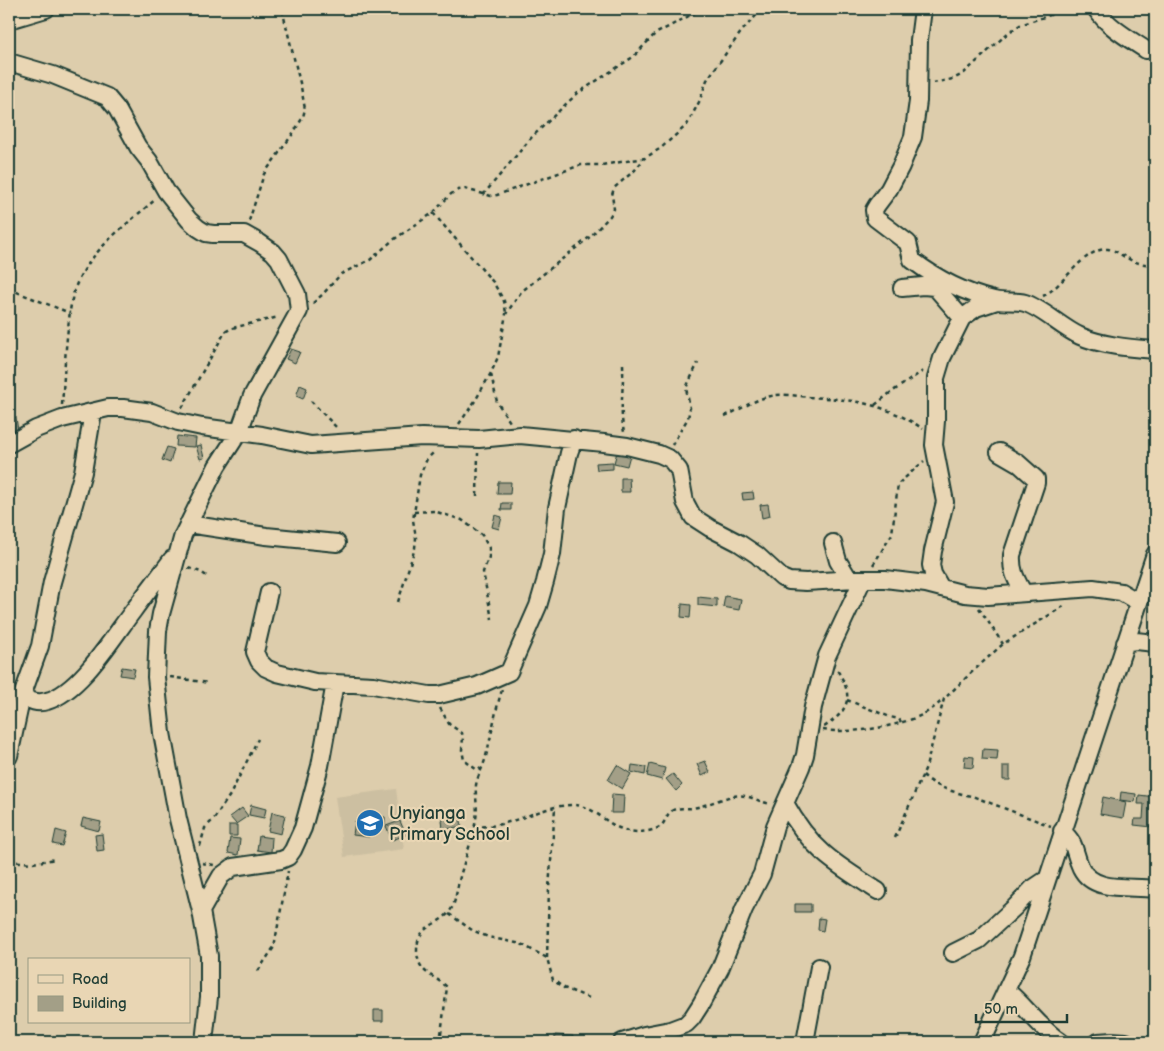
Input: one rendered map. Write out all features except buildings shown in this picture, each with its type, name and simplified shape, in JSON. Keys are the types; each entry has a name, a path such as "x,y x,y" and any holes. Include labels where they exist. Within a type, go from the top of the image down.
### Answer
{"street":[{"path":"9,20 46,9"},
{"path":"923,9 919,40 917,118 913,137 902,166 874,210 875,218 908,243 911,257 916,263 940,279 959,288 997,301 1023,302 1081,336 1119,346 1155,350"},
{"path":"1096,9 1120,33 1146,50"},
{"path":"9,62 53,75 107,97 117,109 166,191 198,228 213,234 244,234 260,242 274,252 279,259 297,294 299,308 252,396 238,432 217,466 188,524 160,614 156,677 164,748 178,819 192,862 210,956 209,997 204,1042"},
{"path":"902,288 935,287 962,318"},
{"path":"941,588 933,574 931,565 944,502 934,444 936,378 942,358 962,318 976,308 997,301"},
{"path":"9,444 36,429 62,419 108,408 152,412 178,422 202,428 311,444 422,437 479,439 520,435 574,439 626,446 664,456 676,464 679,470 685,502 688,511 693,517 745,547 782,578 789,581 897,580 926,584 965,594 988,596 1092,588 1145,595"},
{"path":"9,756 22,696 40,646 52,582 83,472 93,412"},
{"path":"269,592 255,652 259,661 266,668 277,673 314,682 379,685 429,695 438,695 477,686 509,672 538,606 545,582 552,554 557,508 569,453 574,439"},
{"path":"999,452 1036,478 1012,556 1014,575 1023,592"},
{"path":"188,524 266,536 337,543"},
{"path":"832,543 838,561 861,579"},
{"path":"982,1042 1022,956 1125,643 1145,595 1155,554"},
{"path":"22,696 37,703 49,701 64,693 100,655 177,557"},
{"path":"622,1042 680,1027 692,1018 720,969 744,909 762,874 775,826 805,755 813,707 827,656 861,579"},
{"path":"1125,643 1136,641 1155,644"},
{"path":"201,911 221,876 233,867 282,860 288,857 293,850 303,828 320,766 334,683"},
{"path":"786,801 800,828 823,854 878,891"},
{"path":"1062,831 1072,839 1081,868 1097,884 1155,889"},
{"path":"953,953 979,940 1009,914 1032,889 1048,879"},
{"path":"805,1042 819,967"},
{"path":"1006,990 1018,999 1044,1029 1061,1042"},
{"path":"1098,1042 1126,1042"}],"path":[{"path":"244,234 264,174 292,135 305,110 282,9"},
{"path":"483,195 532,137 566,104 633,57 655,34 702,9"},
{"path":"506,314 521,292 591,236 610,216 614,209 612,195 614,188 635,170 645,158 661,148 688,125 699,102 706,80 741,32 762,9"},
{"path":"919,85 953,80 977,63 1009,32 1020,26 1068,9"},
{"path":"178,422 183,407 225,332 232,328 275,319 317,300 341,274 370,260 399,236 432,213 451,194 458,190 465,189 483,195 497,195 581,166 602,165 645,158"},
{"path":"62,419 65,357 70,313 78,280 93,258 130,222 166,191"},
{"path":"398,602 415,548 416,538 413,520 423,466 432,454 453,437 459,423 490,373 498,357 506,314 504,301 493,282 432,213"},
{"path":"1023,302 1034,300 1047,294 1087,257 1101,250 1109,249 1138,263 1155,265"},
{"path":"9,289 70,313"},
{"path":"875,405 942,358"},
{"path":"664,456 680,434 688,418 690,408 686,388 698,362"},
{"path":"623,364 624,390 620,412 626,446"},
{"path":"490,373 494,392 501,410 520,435"},
{"path":"725,416 764,398 780,395 847,399 875,405 906,419 934,444 898,484 892,534 872,567 861,579"},
{"path":"311,401 352,442"},
{"path":"477,496 479,439"},
{"path":"414,512 434,511 462,520 482,535 489,548 489,556 483,572 492,619"},
{"path":"177,557 208,577"},
{"path":"965,594 980,608 1003,644"},
{"path":"827,656 845,683 848,695 845,708 821,730 858,731 901,722 922,715 944,699 1003,644 1070,602"},
{"path":"440,1042 447,987 429,976 423,969 417,952 418,945 423,929 449,914 456,896 477,814 476,786 487,754 501,691 509,672"},
{"path":"156,677 209,683"},
{"path":"429,695 445,715 449,724 462,733 464,760 477,770 482,768"},
{"path":"894,838 923,775 944,699"},
{"path":"847,700 899,719 901,722"},
{"path":"233,867 192,862 206,828 230,795 258,739"},
{"path":"923,775 936,784 958,793 972,796 1037,822 1059,826 1062,831"},
{"path":"474,826 488,827 555,808 584,805 613,826 632,832 657,828 674,810 691,809 733,796 746,796 770,804 786,801"},
{"path":"555,808 549,888 547,958 553,980 564,988 592,999"},
{"path":"258,971 274,947 287,878 288,857"},
{"path":"9,861 33,863 55,859"},
{"path":"449,914 472,930 488,937 521,944 547,958"}],"shaded area":[{"name":"Unyianga Primary School","path":"396,789 404,849 344,857 335,797"}],"place":[{"name":"Unyianga Primary School","path":"370,823"}]}
